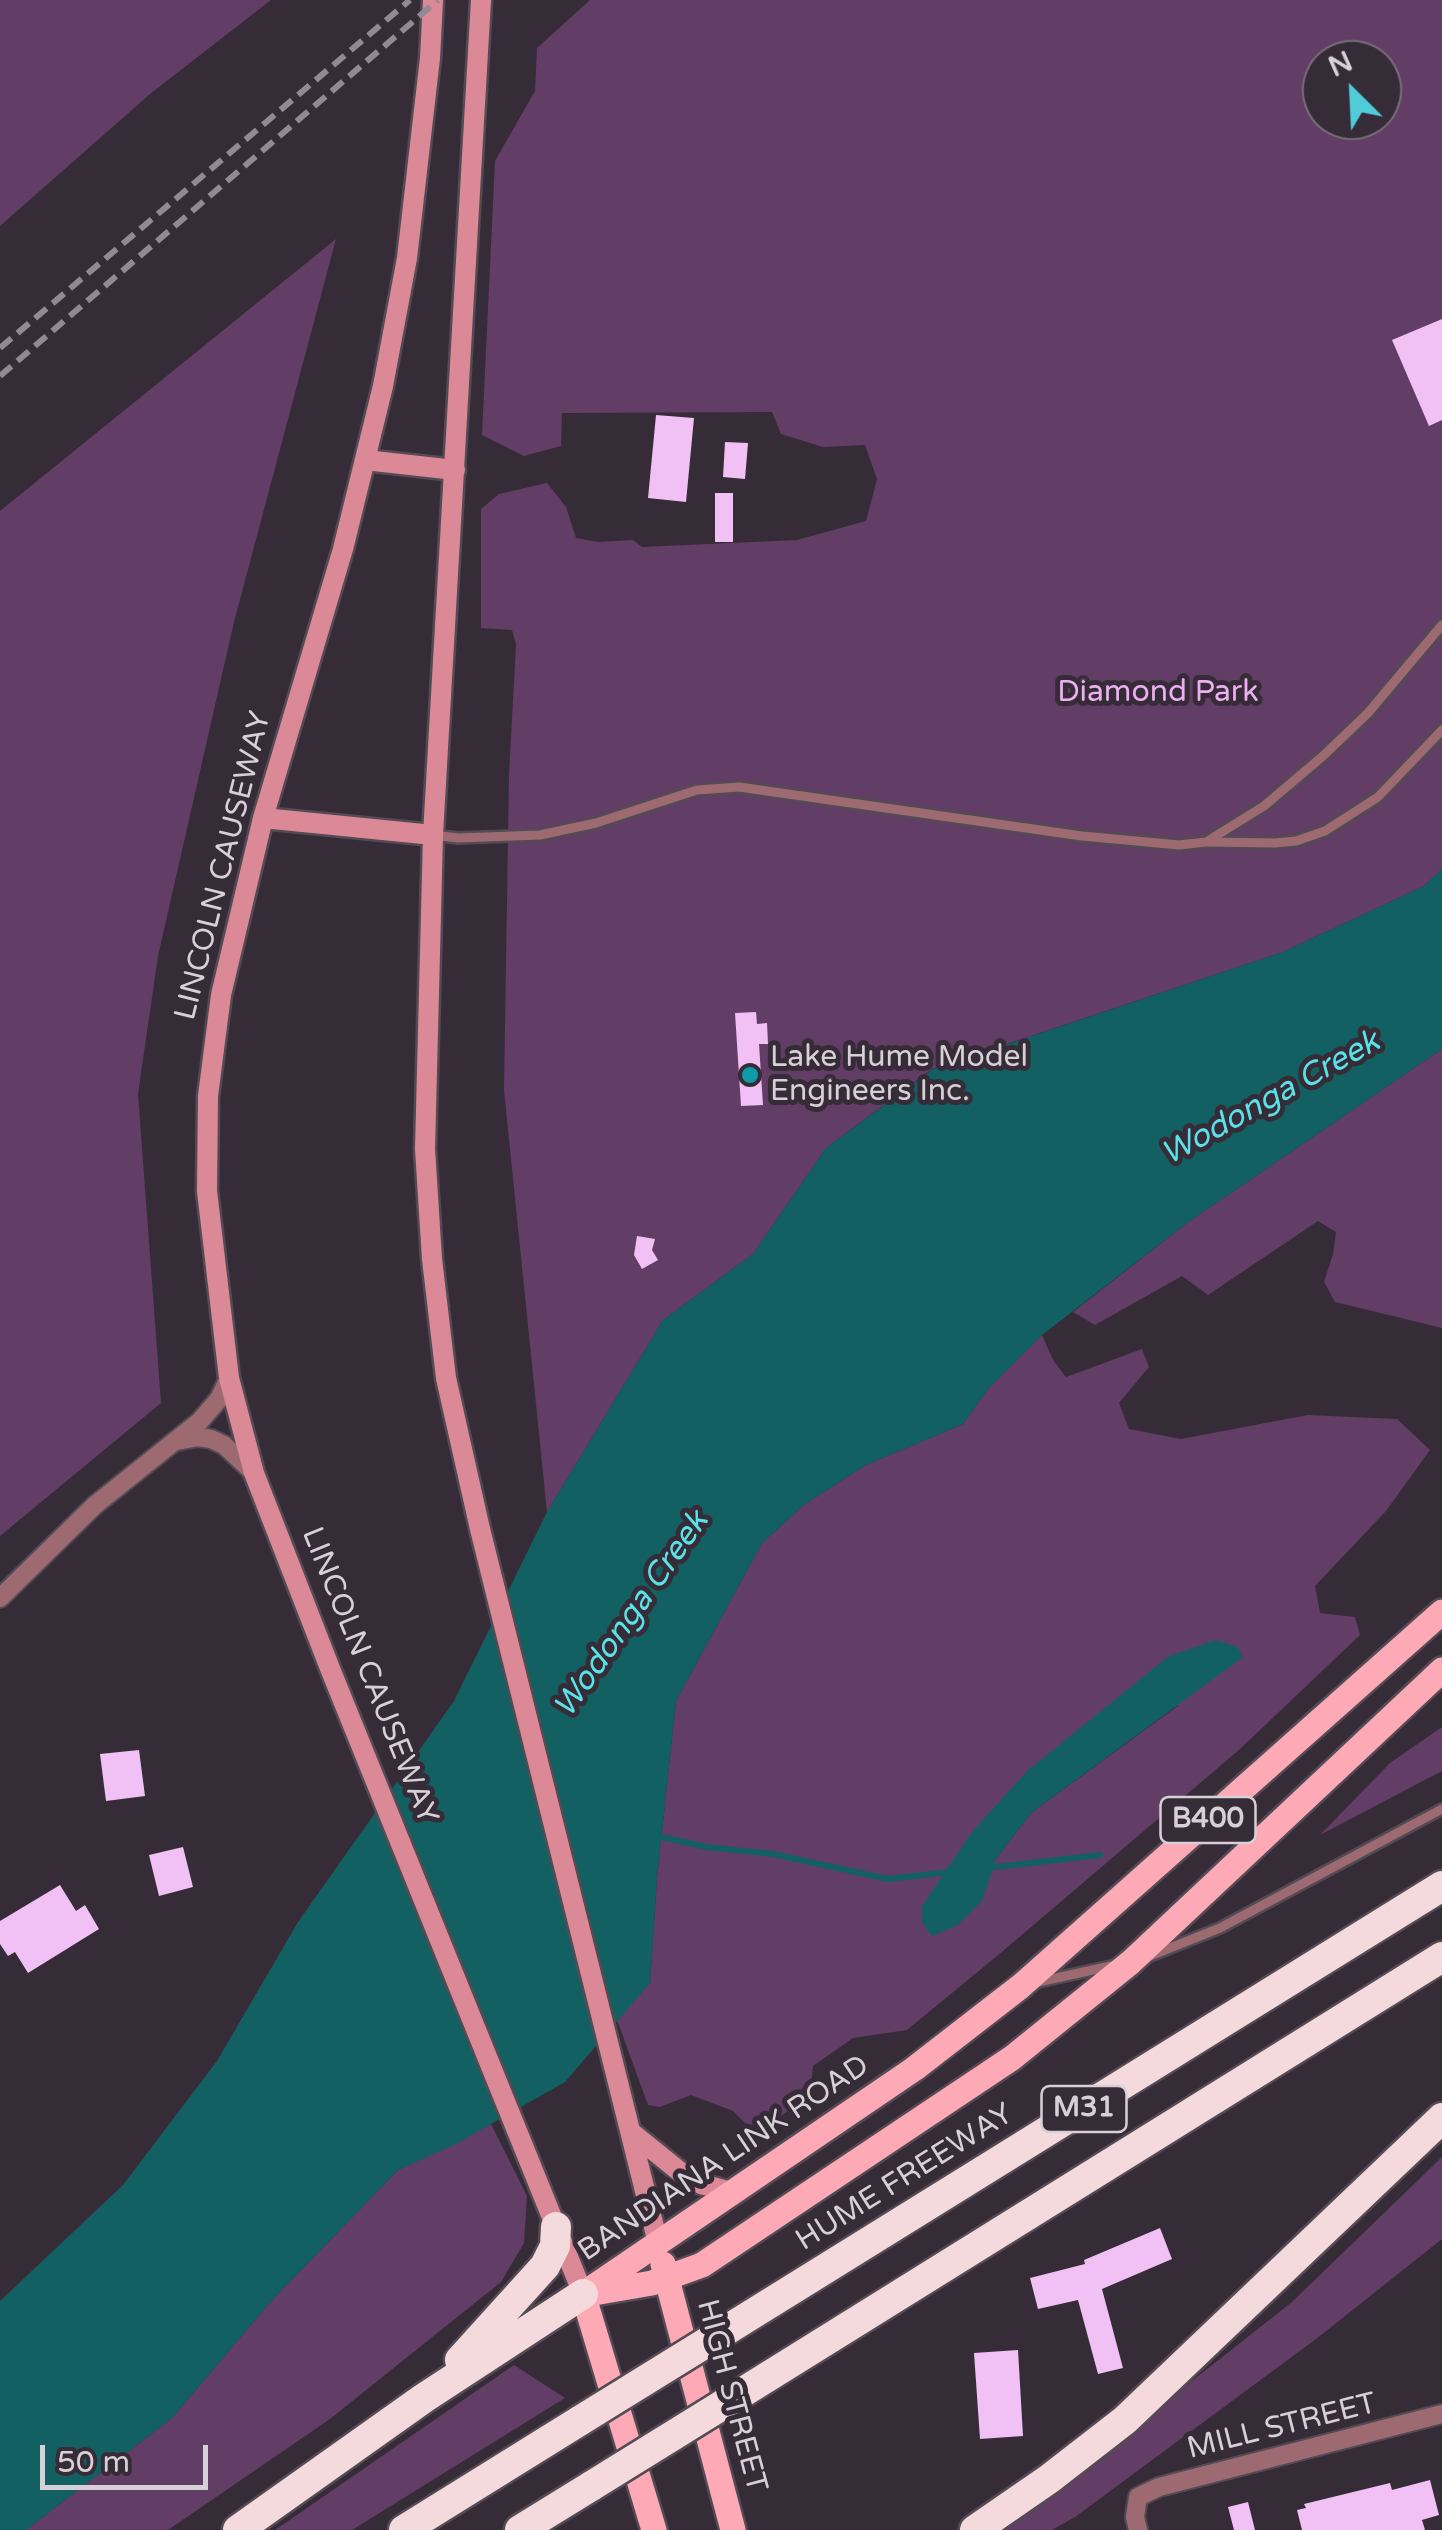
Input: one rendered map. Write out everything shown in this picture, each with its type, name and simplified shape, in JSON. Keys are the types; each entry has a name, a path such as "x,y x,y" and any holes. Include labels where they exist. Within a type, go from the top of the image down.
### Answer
{"highway":[{"name":"HUME FREEWAY","path":"404,2530 1442,1886"},
{"name":"M31","path":"520,2530 1442,1957"},
{"path":"975,2530 1038,2488 1125,2420 1442,2118"},
{"path":"424,2398 545,2266 555,2246 556,2227"},
{"name":"B400","path":"238,2530 424,2398 583,2294"}],"main road":[{"name":"LINCOLN CAUSEWAY","path":"433,0 407,258 384,386 343,549 263,818 220,994 208,1096 207,1191 230,1378 254,1473 583,2294"},
{"path":"480,0 433,835 424,1149 430,1240 446,1378 480,1529 666,2279"},
{"path":"366,460 455,470"},
{"path":"263,818 433,835"},
{"name":"BANDIANA LINK ROAD","path":"583,2294 914,2069 1021,1986 1442,1612"},
{"name":"BANDIANA LINK ROAD","path":"583,2294 666,2279 702,2265 1043,2034 1132,1962 1442,1670"},
{"path":"629,2126 684,2175 731,2192"},
{"name":"HIGH STREET","path":"666,2279 732,2530"},
{"path":"583,2294 654,2530"}],"street":[{"path":"0,1598 95,1504 211,1410 230,1378"},
{"path":"177,1441 212,1439 254,1473"},
{"name":"MILL STREET","path":"1138,2530 1138,2497 1158,2487 1442,2414"}],"lane":[{"path":"1206,842 1264,806 1336,744 1368,714 1442,626"},
{"path":"433,835 458,838 540,834 596,823 697,790 739,786 1099,838 1179,845 1275,843 1325,832 1378,797 1442,730"},
{"path":"1021,1986 1132,1962 1220,1928 1442,1809"}],"green space":[{"path":"0,0 271,0 150,94 0,226"},
{"name":"Diamond Park","path":"590,0 1442,0 1442,869 1424,886 1283,952 932,1069 826,1148 753,1254 663,1320 547,1512 504,1090 509,775 516,644 512,630 481,628 481,509 499,494 547,483 566,507 576,538 598,542 633,540 642,547 797,540 866,521 877,479 865,445 823,447 781,434 772,412 562,413 561,446 524,456 482,435 495,161 535,91 537,48"},
{"path":"336,239 234,622 158,956 138,1094 161,1403 0,1536 0,511"},
{"path":"1442,1049 1442,1328 1335,1302 1324,1282 1336,1232 1318,1221 1208,1295 1182,1276 1095,1325 1073,1312 1187,1223"},
{"path":"1042,1335 1066,1377 1142,1349 1149,1367 1119,1403 1129,1429 1181,1439 1308,1415 1397,1419 1430,1450 1386,1511 1315,1586 1320,1613 1355,1617 1360,1635 1240,1749 1003,1951 907,2030 853,2038 813,2066 810,2095 756,2134 733,2111 691,2095 660,2107 648,2105 617,2020 650,1983 676,1701 762,1543 805,1504 866,1465 963,1424 988,1389","holes":["1179,1705 1031,1813 996,1859 1027,1771"]},
{"path":"1442,1727 1442,1771 1320,1835 1390,1763"},
{"path":"491,2124 527,2196 524,2243 501,2282 330,2419 168,2530 26,2530 172,2418 272,2300 398,2170"},
{"path":"1442,2157 1442,2239 1316,2339 1075,2517 1052,2530 1003,2530 1292,2302"},
{"path":"514,2365 565,2398 352,2530 275,2530"}],"water":[{"name":"Wodonga Creek","path":"1442,869 1442,1049 1187,1223 1042,1335 988,1389 963,1424 866,1465 805,1504 762,1543 676,1701 650,1983 565,2082 456,2144 398,2170 272,2300 172,2418 26,2530 0,2530 0,2301 123,2185 217,2061 298,1922 454,1701 547,1512 663,1320 753,1254 826,1148 933,1069 1283,952 1424,886"},
{"path":"1216,1640 1237,1647 1243,1657 1031,1813 996,1859 982,1901 958,1925 932,1936 922,1923 922,1906 972,1832 1027,1771 1169,1656"}],"building":[{"path":"1442,319 1442,420 1429,426 1392,340"},
{"path":"656,415 694,418 686,502 648,498"},
{"path":"725,442 748,443 745,479 723,477"},
{"path":"715,493 733,493 733,542 715,542"},
{"name":"Lake Hume Model Engineers Inc.","path":"756,1012 757,1024 767,1023 768,1044 759,1044 763,1105 741,1106 735,1013"},
{"path":"637,1236 655,1239 652,1250 658,1260 642,1269 634,1255"},
{"path":"139,1750 145,1796 106,1801 100,1754"},
{"path":"183,1847 193,1887 159,1896 149,1855"},
{"path":"60,1885 76,1911 85,1905 99,1929 28,1973 15,1952 8,1956 0,1944 0,1921"},
{"path":"1160,2228 1172,2259 1102,2289 1123,2368 1098,2374 1078,2300 1038,2309 1030,2278 1085,2264 1084,2260"},
{"path":"1018,2350 1023,2436 980,2439 974,2353"},
{"path":"1430,2480 1439,2515 1422,2520 1425,2530 1302,2530 1297,2510 1306,2508 1304,2504 1390,2483 1392,2490"},
{"path":"1248,2502 1255,2530 1234,2530 1228,2507"}],"waterway":[{"path":"657,1836 706,1847 773,1854 888,1879 949,1872"},
{"path":"987,1868 1100,1855"}],"railway":[{"path":"0,348 410,0"},
{"path":"0,376 438,0"}],"place":[{"name":"Lake Hume Model Engineers Inc.","path":"750,1075"}]}
